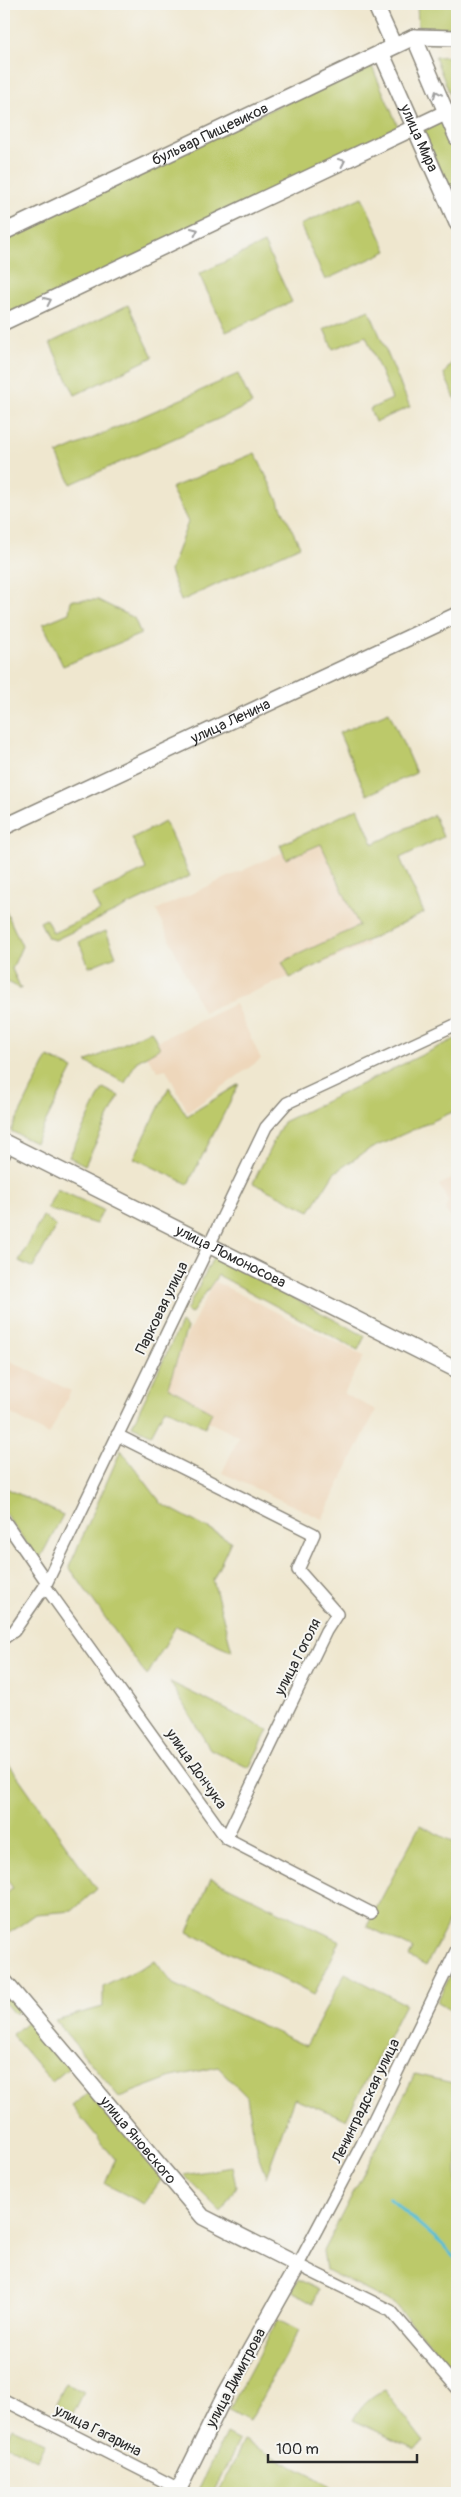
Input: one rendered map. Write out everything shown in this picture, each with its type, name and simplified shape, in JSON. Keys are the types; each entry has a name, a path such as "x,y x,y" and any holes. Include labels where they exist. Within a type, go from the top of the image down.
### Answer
{"main road":[{"name":"улица Мира","path":"375,4 387,49 414,128 457,223"},
{"name":"бульвар Пищевиков","path":"4,232 414,36"},
{"path":"457,38 414,36 457,138"},
{"path":"4,322 445,113"},
{"name":"улица Ленина","path":"4,827 457,615"},
{"name":"улица Ломоносова","path":"5,1147 209,1245 457,1370"},
{"name":"улица Яновского","path":"4,1981 204,2217 298,2265"},
{"name":"улица Димитрова","path":"178,2491 226,2393 298,2265"}],"street":[{"name":"Парковая улица","path":"4,1638 14,1631 46,1583 266,1127 287,1103 457,1024"},
{"name":"улица Гоголя","path":"117,1435 314,1534 298,1570 337,1614 326,1631 226,1838"},
{"name":"улица Дончука","path":"4,1520 46,1583 226,1838 371,1913"},
{"name":"Ленинградская улица","path":"298,2265 362,2144 457,1949"},
{"path":"298,2265 390,2311 457,2388"},
{"name":"улица Гагарина","path":"4,2400 178,2491"}],"shaded area":[{"path":"318,836 368,945 203,1012 156,910"},
{"path":"235,1004 261,1059 188,1112 166,1069 158,1071 141,1049"},
{"path":"457,1176 457,1226 445,1210 448,1201 439,1185"},
{"path":"214,1281 364,1356 344,1394 376,1410 322,1519 222,1473 239,1437 157,1395"},
{"path":"4,1358 71,1391 49,1435 4,1410"}],"green space":[{"path":"417,4 457,4 457,29 418,26"},
{"path":"457,56 457,112 435,57"},
{"path":"370,62 400,131 4,318 4,238"},
{"path":"444,120 457,149 457,207 422,130"},
{"path":"362,197 387,251 325,280 300,225"},
{"path":"264,243 292,302 226,332 199,274"},
{"path":"128,305 153,357 75,395 50,343"},
{"path":"369,310 410,407 375,422 370,409 392,399 366,336 333,349 324,329"},
{"path":"457,355 457,403 444,374"},
{"path":"238,374 252,404 71,484 57,454"},
{"path":"255,453 300,546 181,601 170,571 188,522 171,488"},
{"path":"71,600 98,600 134,618 141,634 63,666 43,624 69,613"},
{"path":"389,712 416,773 367,795 339,733"},
{"path":"358,808 373,844 434,815 443,837 400,858 424,913 290,978 282,962 359,926 321,844 286,859 280,845"},
{"path":"165,822 190,876 55,940 48,938 40,922 46,919 53,933 100,911 92,895 146,869 132,838"},
{"path":"4,907 22,946 12,969 21,989 4,980"},
{"path":"106,931 116,956 89,967 79,942"},
{"path":"151,1030 160,1048 136,1062 125,1083 86,1062"},
{"path":"457,1038 457,1110 368,1150 334,1173 310,1211 253,1183 283,1122"},
{"path":"48,1057 73,1069 35,1143 11,1131"},
{"path":"239,1084 188,1184 134,1158 169,1087 187,1116"},
{"path":"103,1088 119,1096 85,1165 69,1157"},
{"path":"57,1189 103,1210 96,1224 47,1209"},
{"path":"43,1216 56,1226 33,1268 19,1261"},
{"path":"214,1256 365,1336 358,1350 218,1275 191,1314 186,1311"},
{"path":"181,1323 187,1328 168,1387 212,1412 205,1427 165,1408 151,1435 132,1426"},
{"path":"121,1450 162,1504 231,1541 213,1580 232,1651 176,1626 147,1676 69,1567"},
{"path":"4,1487 63,1515 39,1560 4,1512"},
{"path":"170,1682 268,1730 249,1768 210,1749"},
{"path":"4,1757 97,1889 72,1911 36,1914 4,1937 4,1896 13,1888 4,1876"},
{"path":"420,1825 457,1844 457,1905 426,1966 409,1957 413,1949 367,1926"},
{"path":"211,1878 340,1941 314,1995 188,1932"},
{"path":"155,1961 173,1984 306,2046 345,1973 405,2004 346,2119 294,2098 266,2177 257,2153 247,2097 218,2067 172,2077 119,2097 55,2020 103,2007 103,1987"},
{"path":"457,1962 457,2013 437,2002"},
{"path":"4,1991 20,2010 15,2015 4,2002"},
{"path":"29,2020 70,2067 52,2082 12,2035"},
{"path":"415,2074 457,2084 457,2373 394,2304 326,2270 323,2251"},
{"path":"91,2091 163,2177 144,2204 105,2184 115,2159 72,2106"},
{"path":"232,2167 236,2186 221,2212 184,2175"},
{"path":"298,2279 319,2290 313,2303 292,2291"},
{"path":"278,2319 299,2330 249,2421 229,2410"},
{"path":"66,2383 84,2392 73,2414 55,2405"},
{"path":"384,2390 424,2442 415,2449 353,2420 366,2402"},
{"path":"12,2428 45,2443 37,2460 4,2444"},
{"path":"226,2434 239,2441 213,2493 197,2493"},
{"path":"244,2441 344,2493 218,2493"}],"waterway":[{"path":"389,2198 442,2244 457,2261"}]}
